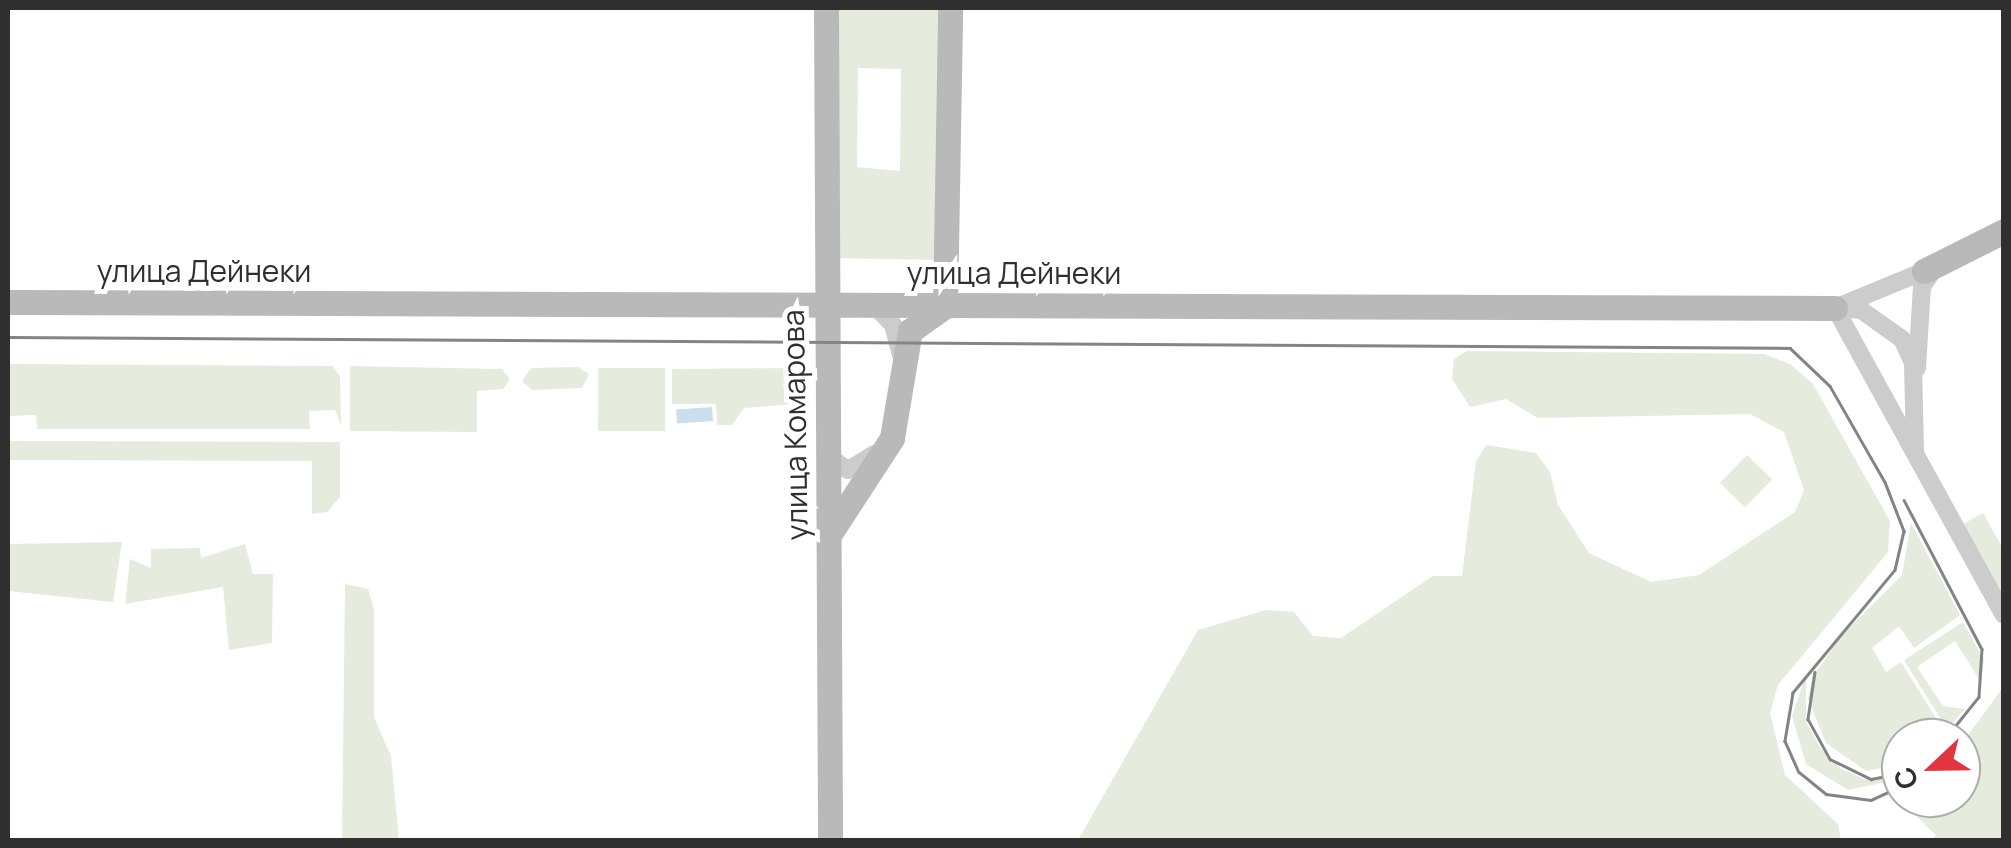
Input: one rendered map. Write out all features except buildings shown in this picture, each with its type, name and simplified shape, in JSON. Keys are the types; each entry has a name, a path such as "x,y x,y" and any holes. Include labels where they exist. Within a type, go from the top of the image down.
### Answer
{"main road":[{"name":"улица Комарова","path":"826,8 830,840"},
{"path":"830,533 895,427 910,332 944,306 950,8"},
{"name":"улица Дейнеки","path":"1931,268 2004,230"},
{"name":"улица Дейнеки","path":"8,302 1835,308"}],"street":[{"name":"улица Дейнеки","path":"1835,308 1931,268"},
{"path":"1915,452 1922,287 1931,268"},
{"path":"874,305 897,333 901,386"},
{"path":"1835,308 1884,321 1913,363 1916,388"},
{"path":"1835,308 2004,616"},
{"path":"828,456 842,470 860,467 895,427"}],"green space":[{"path":"832,8 942,8 940,260 832,258","holes":["858,68 901,69 900,171 857,167"]},
{"path":"1467,351 1764,354 1790,364 1813,384 1890,521 1888,552 1778,685 1770,713 1785,775 1838,824 1841,840 1078,840 1198,630 1266,610 1294,612 1313,636 1341,638 1433,576 1462,576 1476,461 1486,445 1536,453 1550,472 1558,505 1589,553 1651,582 1699,575 1795,512 1804,490 1784,432 1750,414 1538,418 1506,399 1470,407 1452,379 1454,359"},
{"path":"8,364 332,366 340,376 341,425 335,410 309,411 310,429 37,429 36,415 8,416"},
{"path":"350,366 502,369 510,379 503,389 477,391 477,432 350,431"},
{"path":"578,367 589,374 582,388 532,390 522,381 531,368"},
{"path":"598,368 665,368 665,431 598,431"},
{"path":"808,368 809,403 744,408 732,425 717,425 716,404 672,404 672,369"},
{"path":"8,441 340,442 340,497 327,512 312,514 312,461 8,460"},
{"path":"1747,455 1772,479 1745,507 1720,483"},
{"path":"1983,513 2003,549 2003,595 1963,524"},
{"path":"1911,523 1960,615 1914,648 1899,626 1872,648 1886,672 1901,662 1936,718 1881,718 1881,768 1866,771 1826,743 1808,699 1812,678 1842,635 1902,575"},
{"path":"122,542 113,602 8,591 8,544"},
{"path":"245,544 253,574 273,574 272,643 229,650 223,587 125,604 130,559 151,568 151,549 200,548 201,558"},
{"path":"345,584 368,589 374,609 374,717 391,756 399,840 342,840"},
{"path":"1963,622 1984,660 1981,682 1955,641 1917,667 1943,706 1965,709 1957,718 1940,718 1904,660"},
{"path":"1806,674 1806,722 1821,749 1840,768 1864,779 1881,776 1881,783 1848,790 1806,764 1792,716"},
{"path":"2003,687 2003,840 1932,840 1936,835 1918,818 1981,818 1981,718"}],"water":[{"path":"712,407 713,421 677,423 676,410"}],"tram line":[{"path":"8,337 1790,348 1830,386 1885,482 1904,531 1895,570 1793,693 1785,741 1799,772 1826,794 1871,800 1881,795"},
{"path":"1904,500 1982,649 1979,697 1962,718"},
{"path":"1815,672 1808,719 1830,759 1871,779 1881,777"}]}
